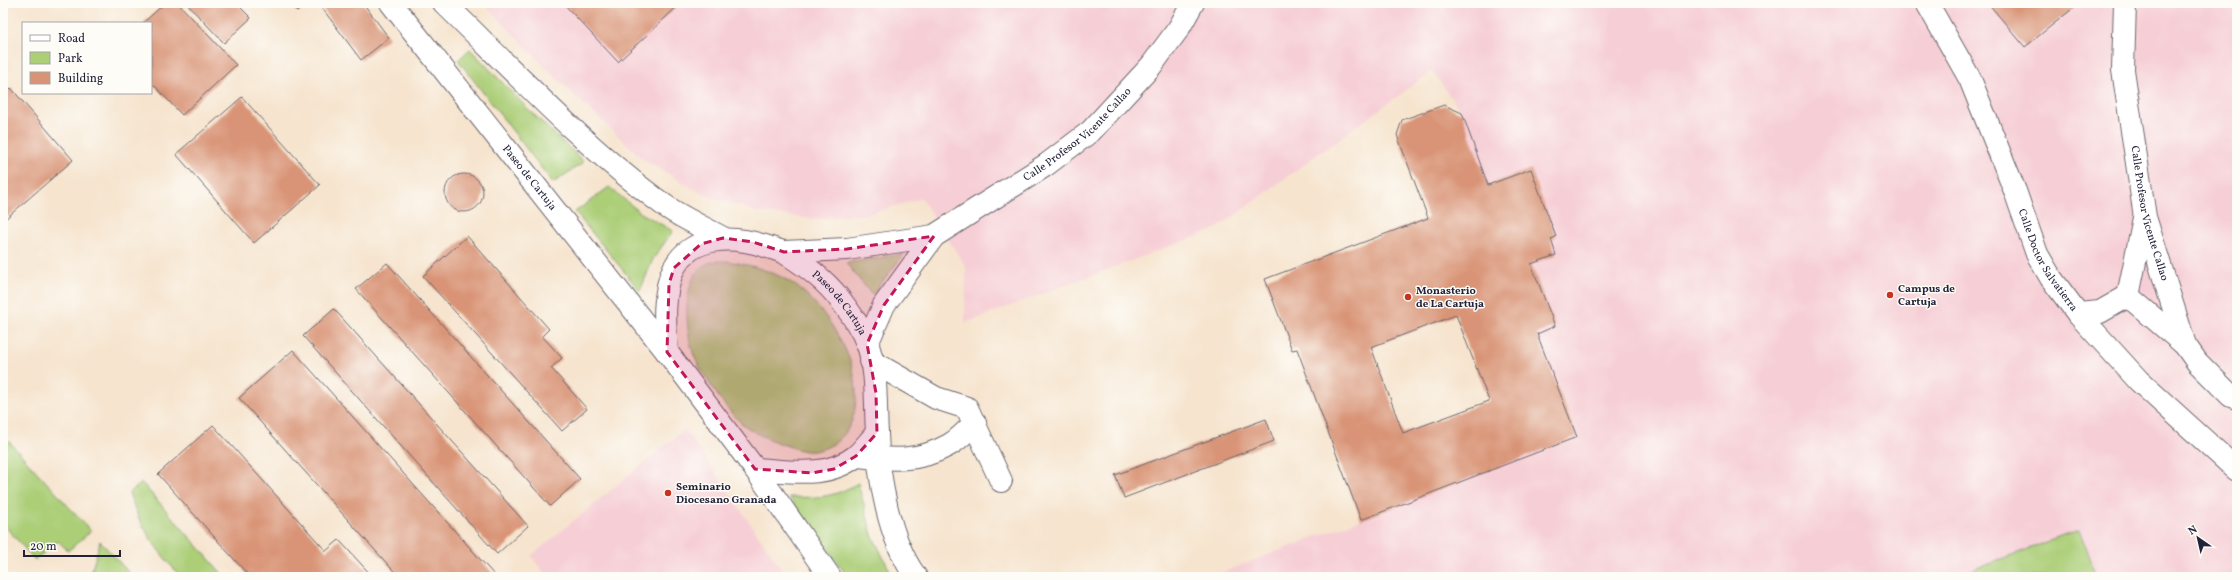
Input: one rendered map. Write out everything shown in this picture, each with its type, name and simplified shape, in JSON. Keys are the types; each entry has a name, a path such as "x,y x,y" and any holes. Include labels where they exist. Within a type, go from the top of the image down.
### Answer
{"street":[{"name":"Paseo de Cartuja","path":"391,3 667,352 755,469 830,577"},
{"name":"Paseo de Cartuja","path":"444,3 572,127 665,206 722,238 753,242 784,252 818,278 841,301 857,324 869,352 876,393 876,433 878,458 897,542 916,577"},
{"name":"Calle Profesor Vicente Callao","path":"869,352 884,305 934,236 1046,165 1091,131 1151,66 1179,28 1192,3"},
{"name":"Calle Doctor Salvatierra","path":"1927,3 1970,79 2016,191 2037,254 2052,278 2078,314 2139,381 2237,470"},
{"name":"Calle Profesor Vicente Callao","path":"2125,3 2123,70 2144,217 2185,345 2197,362 2231,396 2237,398"},
{"path":"2078,314 2100,312 2128,296 2144,217"},
{"name":"Calle Profesor Vicente Callao","path":"784,252 847,249 934,236"},
{"name":"Paseo de Cartuja","path":"667,352 666,304 669,284 674,268 684,255 701,244 722,238"},
{"path":"2128,296 2185,345"},
{"path":"869,352 936,398 967,408 1001,481"},
{"path":"856,456 906,460 925,456 950,445 975,423"},
{"path":"755,469 812,473 834,469 856,456 876,433"}],"highlighted area":[{"path":"934,236 884,305 867,344 876,393 877,433 856,456 834,469 812,473 755,469 667,352 669,284 674,268 701,244 723,238 753,242 784,252 847,249"}],"shaded area":[{"name":"Campus de Cartuja","path":"483,3 2237,3 2237,577 1210,577 1577,437 1537,334 1531,264 1556,255 1551,239 1556,237 1488,185 1462,113 1432,71 1216,229 965,323 966,267 921,198 869,214 814,219 757,212 702,194 642,158 558,80"},
{"name":"Seminario Diocesano Granada","path":"685,429 787,577 547,577 531,556"}],"green space":[{"path":"470,49 529,110 584,162 553,183 458,60"},
{"path":"609,187 641,213 673,231 653,259 640,291 575,212"},
{"path":"904,254 872,295 846,263"},
{"path":"726,261 758,268 788,281 806,294 829,321 838,335 851,365 855,381 856,396 854,412 850,425 842,437 830,446 814,451 804,451 754,432 737,419 731,412 717,395 700,368 692,350 687,323 687,308 692,280 699,270 708,263"},
{"path":"3,435 91,531 68,551 58,541 35,560 3,524"},
{"path":"142,483 225,577 181,577 173,568 150,538 133,505 129,493"},
{"path":"858,483 872,535 893,577 848,577 789,497 825,496 841,492"},
{"path":"2079,530 2096,577 1954,577"},
{"path":"100,541 133,577 90,577"}],"building":[{"path":"165,3 178,3 236,65 182,115 152,83 152,22 144,22"},
{"path":"186,3 236,3 251,18 224,43"},
{"path":"290,3 307,3 297,12"},
{"path":"363,3 389,38 361,60 319,4"},
{"path":"563,3 681,3 618,62"},
{"path":"1988,3 2075,3 2077,5 2025,47"},
{"path":"11,88 73,160 3,221 3,96"},
{"path":"242,97 320,185 254,243 176,154"},
{"name":"Monasterio de La Cartuja","path":"1444,105 1462,113 1488,185 1531,169 1556,237 1551,239 1556,255 1531,264 1555,326 1537,334 1577,437 1361,520 1297,349 1292,350 1265,279 1428,218 1397,135 1402,120","holes":["1456,315 1489,401 1403,433 1371,347"]},
{"path":"460,174 468,174 475,177 480,182 483,193 480,204 475,209 468,212 460,212 453,209 448,204 445,197 445,189 448,182 453,177"},
{"path":"467,236 549,329 542,336 562,358 551,368 587,409 562,431 423,276"},
{"path":"387,263 580,479 550,506 356,289"},
{"path":"334,309 528,526 497,554 303,336"},
{"path":"293,350 496,577 399,577 239,398"},
{"path":"1266,419 1274,441 1124,498 1115,475"},
{"path":"213,425 326,551 339,540 373,577 250,577 158,474"}],"place":[{"name":"Campus de Cartuja","path":"1890,295"},
{"name":"Monasterio de La Cartuja","path":"1408,297"},
{"name":"Seminario Diocesano Granada","path":"668,493"}]}
